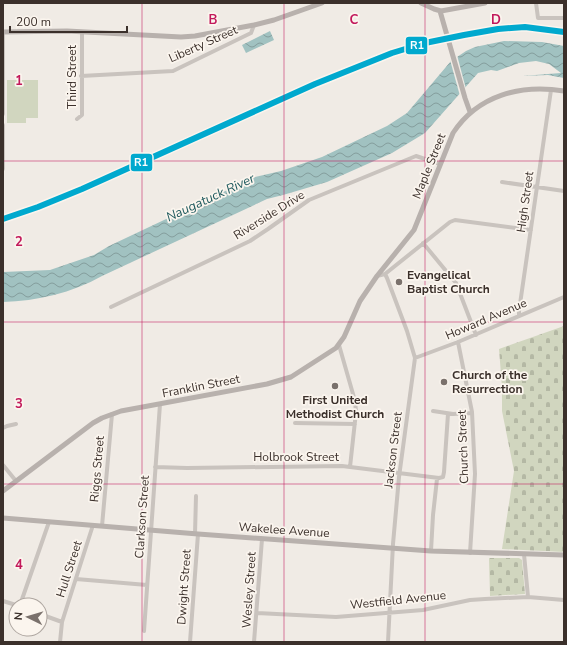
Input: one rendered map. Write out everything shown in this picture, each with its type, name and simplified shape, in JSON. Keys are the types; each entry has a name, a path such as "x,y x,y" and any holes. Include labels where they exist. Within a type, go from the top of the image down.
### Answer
{"main road":[{"path":"3,31 82,32 181,37 195,36 274,20 322,3"},
{"path":"421,3 440,11 486,3"},
{"path":"440,11 470,112 486,103 510,93 529,89 564,91"},
{"name":"Maple Street","path":"376,276 414,230 453,133 470,112"},
{"path":"339,345 360,301 376,276"},
{"name":"Franklin Street","path":"3,491 93,423 102,418 112,414 267,384 292,377 339,345"},
{"name":"Wakelee Avenue","path":"3,519 431,551 564,555"}],"street":[{"path":"536,3 538,18 564,18"},
{"name":"Liberty Street","path":"81,76 173,71 251,33 254,25"},
{"path":"3,31 3,114"},
{"name":"Third Street","path":"77,119 82,115 82,32"},
{"name":"High Street","path":"519,316 551,90"},
{"path":"3,125 3,169"},
{"name":"Riverside Drive","path":"111,307 250,241 268,230 309,200 326,192 416,156 440,164"},
{"path":"502,182 564,191"},
{"path":"376,276 385,274 450,222 457,220 531,230"},
{"path":"423,243 456,283 476,335"},
{"name":"Jackson Street","path":"385,274 416,358 399,473 388,642"},
{"name":"Howard Avenue","path":"416,358 476,335 564,297"},
{"name":"Church Street","path":"458,342 472,413 475,474 470,553"},
{"path":"339,345 354,393 356,412 350,467"},
{"name":"Clarkson Street","path":"144,631 160,404"},
{"path":"433,411 448,414 472,413"},
{"name":"Riggs Street","path":"102,526 112,414"},
{"path":"431,551 437,479 442,477 444,472 448,414"},
{"path":"3,428 16,424"},
{"path":"295,424 355,424"},
{"path":"3,465 16,481"},
{"name":"Holbrook Street","path":"155,466 187,468 350,467 437,479"},
{"name":"Dwight Street","path":"190,642 196,534 196,496"},
{"path":"23,597 49,522"},
{"name":"Hull Street","path":"60,642 62,622 93,525"},
{"name":"Wesley Street","path":"254,642 262,539"},
{"path":"524,554 528,597"},
{"path":"76,580 147,585"},
{"name":"Westfield Avenue","path":"257,613 327,617 423,610 470,600 528,597 564,600"},
{"path":"48,617 62,622"}],"green space":[{"path":"7,80 38,80 38,118 26,118 26,123 7,123"},
{"path":"564,326 564,552 502,549 514,471 502,411 499,349"},
{"path":"489,558 519,558 522,560 525,594 490,596"}],"water":[{"path":"270,31 274,40 246,53 242,45"},
{"path":"504,41 542,42 564,46 564,78 548,75 522,76 561,73 549,64 536,61 519,63 497,71 491,70 478,73 425,133 392,153 327,182 267,199 79,287 41,298 3,302 3,272 50,270 94,255 109,246 255,177 281,171 322,157 387,126 407,113 451,61 466,51 475,47"}],"pier":[{"path":"457,55 466,89 460,96 450,60"}],"transit line":[{"name":"R1","path":"3,219 38,207 82,189 315,84 392,53 425,43 498,29 525,27 564,32"}],"place":[{"name":"Evangelical Baptist Church","path":"399,282"},
{"name":"Church of the Resurrection","path":"444,382"},
{"name":"First United Methodist Church","path":"335,386"}],"water label":[{"name":"Naugatuck River","path":"210,197"}]}
